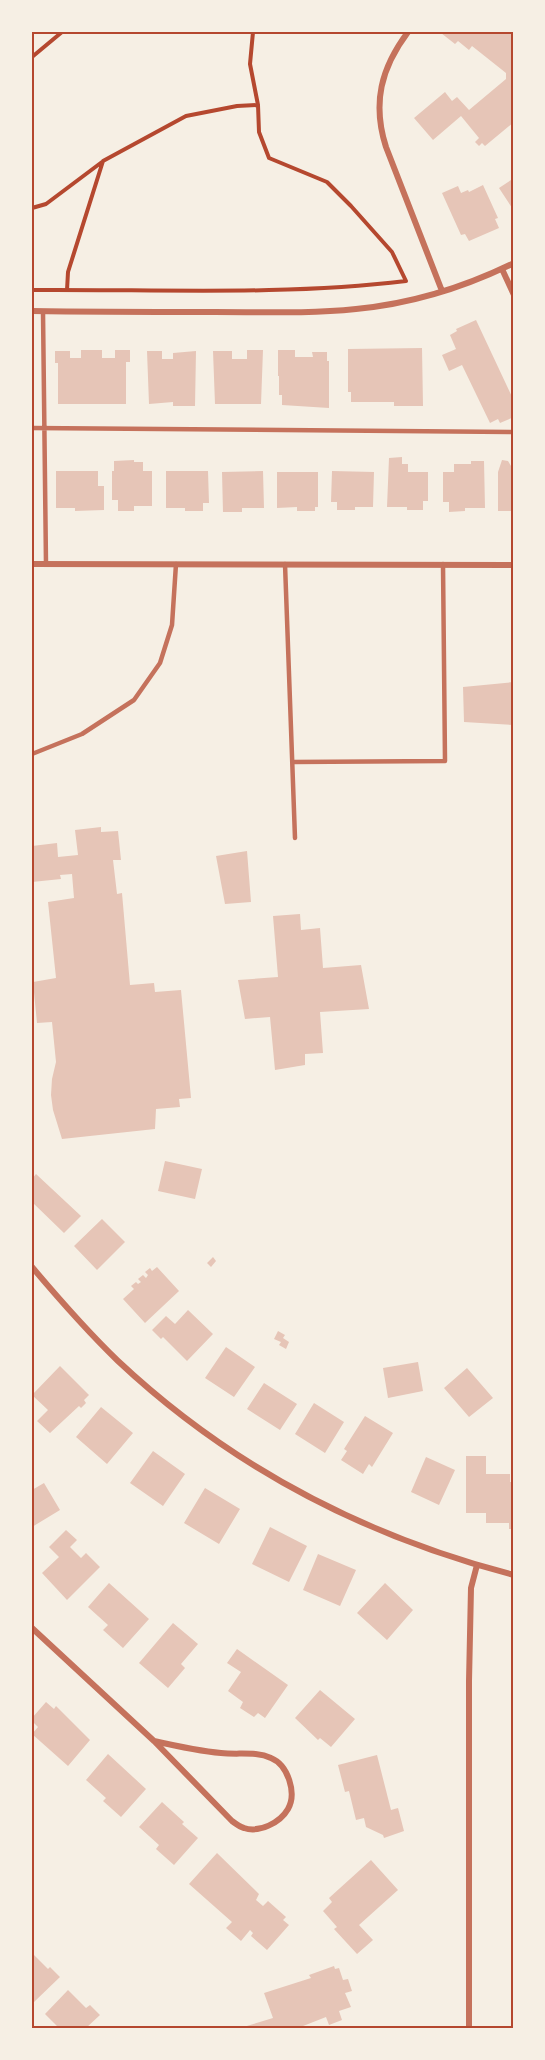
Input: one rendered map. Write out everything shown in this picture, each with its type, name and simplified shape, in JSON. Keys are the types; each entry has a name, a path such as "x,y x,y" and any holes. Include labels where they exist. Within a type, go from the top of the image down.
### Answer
{"street":[{"path":"408,32 391,56 383,78 379,101 380,125 386,147 442,291"},
{"path":"32,312 327,311 399,303 442,291 513,263"},
{"path":"502,269 513,295"},
{"path":"32,564 513,565"},
{"path":"32,1267 119,1362 181,1414 237,1455 307,1497 351,1519 415,1545 513,1575"},
{"path":"464,2028 469,2025 471,1588 477,1565"},
{"path":"32,1628 153,1741 232,1821 243,1828 255,1830 278,1820 288,1809 291,1796 290,1782 284,1768 274,1759 261,1754 212,1752 153,1741"}],"lane":[{"path":"43,312 46,564"},
{"path":"32,428 513,432"},
{"path":"32,754 82,734 134,700 160,663 172,625 176,564"},
{"path":"285,564 295,838"},
{"path":"293,762 445,761 443,564"}],"path":[{"path":"32,57 62,32"},
{"path":"32,290 302,290 358,287 406,281 392,252 327,183 269,158 259,132 258,105 250,64 254,32"},
{"path":"32,208 46,204 103,161 186,116 237,106 258,105"},
{"path":"67,290 68,272 103,161"}],"building":[{"path":"442,32 514,32 514,122 485,146 482,143 479,146 475,142 479,138 461,116 433,140 414,118 445,92 452,101 457,97 469,110 506,79 506,73 472,46 469,50 458,41 455,44"},
{"path":"514,178 514,211 499,188"},
{"path":"483,185 498,218 495,219 499,228 469,241 465,234 461,235 442,193 458,186 461,193 468,190 469,192"},
{"path":"476,320 514,401 514,417 500,423 498,419 490,423 462,365 449,371 442,355 456,349 450,335 457,331 456,329"},
{"path":"422,348 423,406 394,406 394,402 351,402 351,392 348,392 348,349"},
{"path":"81,350 102,350 102,358 115,358 115,350 130,350 130,362 126,362 126,404 58,404 58,363 55,363 55,351 70,351 70,358 81,358"},
{"path":"247,350 263,350 261,404 215,404 213,351 232,351 232,359 247,359"},
{"path":"278,350 295,350 295,357 313,357 312,352 327,352 329,408 282,405 282,395 279,395"},
{"path":"147,351 162,351 162,359 173,359 173,353 196,351 195,406 173,406 173,402 149,404"},
{"path":"402,457 402,464 408,464 408,472 428,472 428,501 423,501 423,510 387,507 389,458"},
{"path":"134,460 134,462 143,462 143,471 152,471 152,506 134,506 134,511 118,511 118,500 112,500 114,461"},
{"path":"502,460 514,466 514,511 498,511 498,472"},
{"path":"471,461 484,461 485,508 465,508 465,511 449,512 449,502 443,502 443,472 454,472 454,464 471,464"},
{"path":"56,471 98,471 98,486 104,486 104,510 75,511 75,508 56,508"},
{"path":"166,471 208,471 209,503 203,503 203,511 166,508"},
{"path":"263,471 264,508 242,508 242,512 223,512 222,472"},
{"path":"332,471 374,472 373,507 337,510 337,502 331,502"},
{"path":"277,472 318,472 318,507 315,507 315,511 297,511 297,507 277,508"},
{"path":"514,682 514,725 464,722 463,687"},
{"path":"101,827 101,832 118,831 121,860 113,860 117,894 122,893 130,985 154,983 155,992 181,990 191,1098 179,1099 180,1107 156,1109 155,1129 62,1139 51,1095 56,1062 52,1022 37,1023 33,982 56,978 48,902 74,898 72,874 60,875 61,879 32,882 32,846 57,843 58,857 78,855 75,830"},
{"path":"247,851 251,902 225,904 216,856"},
{"path":"300,914 301,930 320,928 323,968 361,965 369,1009 320,1012 323,1053 305,1054 305,1065 275,1070 270,1017 245,1019 238,980 278,977 273,916"},
{"path":"511,980 514,980 514,1032 511,1032"},
{"path":"165,1161 202,1169 195,1199 158,1191"},
{"path":"36,1174 81,1216 64,1233 32,1202 32,1179"},
{"path":"102,1219 125,1242 97,1270 74,1246"},
{"path":"213,1257 216,1261 211,1267 207,1263"},
{"path":"157,1267 179,1291 145,1323 123,1299 134,1289 131,1286 136,1282 138,1284 141,1282 138,1279 143,1275 146,1278 148,1275 145,1272"},
{"path":"188,1310 213,1334 187,1361 163,1337 161,1339 152,1330 166,1316 175,1324"},
{"path":"278,1331 285,1335 283,1338 289,1342 286,1349 279,1345 281,1342 274,1339"},
{"path":"226,1347 255,1367 234,1397 205,1378"},
{"path":"418,1362 423,1391 388,1398 383,1368"},
{"path":"60,1366 89,1395 81,1408 79,1406 50,1433 37,1421 48,1410 32,1395"},
{"path":"467,1368 493,1398 469,1417 444,1388"},
{"path":"264,1383 297,1404 280,1430 247,1409"},
{"path":"314,1403 344,1422 325,1453 295,1434"},
{"path":"101,1407 133,1433 107,1464 76,1437"},
{"path":"365,1416 393,1433 372,1467 369,1464 363,1474 341,1460 347,1451 344,1449"},
{"path":"153,1451 185,1474 163,1506 130,1483"},
{"path":"466,1456 486,1456 486,1474 510,1474 510,1482 514,1482 514,1529 509,1529 509,1523 486,1523 486,1513 466,1513"},
{"path":"426,1457 455,1470 439,1505 411,1492"},
{"path":"44,1483 60,1510 32,1527 32,1490"},
{"path":"205,1488 240,1509 219,1544 184,1523"},
{"path":"270,1527 307,1546 289,1582 252,1564"},
{"path":"66,1530 77,1540 70,1547 81,1558 86,1553 100,1567 67,1600 42,1573 59,1557 49,1547"},
{"path":"318,1554 356,1570 340,1606 303,1590"},
{"path":"109,1583 149,1619 123,1648 103,1630 108,1625 88,1607"},
{"path":"385,1583 413,1610 387,1640 357,1613"},
{"path":"173,1623 198,1644 181,1664 185,1668 168,1688 139,1663"},
{"path":"237,1649 288,1685 265,1718 258,1713 254,1717 240,1708 243,1702 228,1691 241,1672 227,1663"},
{"path":"320,1690 355,1719 331,1747 320,1738 318,1740 295,1718"},
{"path":"46,1702 54,1709 56,1706 90,1740 68,1766 32,1734 38,1727 32,1718"},
{"path":"108,1754 146,1789 121,1817 103,1801 106,1798 86,1780"},
{"path":"377,1755 391,1810 398,1808 404,1831 384,1838 383,1835 366,1827 364,1818 356,1820 349,1791 345,1792 338,1765"},
{"path":"162,1802 198,1838 174,1865 156,1849 159,1845 139,1827"},
{"path":"217,1853 259,1894 256,1900 263,1906 268,1901 286,1917 283,1920 289,1925 267,1950 251,1936 253,1933 250,1930 241,1941 226,1928 232,1922 189,1884"},
{"path":"371,1860 398,1890 359,1925 373,1940 357,1954 334,1929 337,1927 323,1911 332,1902 329,1898"},
{"path":"32,1953 60,1977 34,2002 32,1999"},
{"path":"334,1966 335,1969 339,1968 343,1980 348,1979 352,1991 345,1993 351,2007 339,2011 342,2020 329,2025 326,2017 298,2028 240,2028 273,2018 264,1993 311,1978 309,1975"},
{"path":"68,1990 86,2008 90,2005 100,2015 86,2028 59,2028 45,2014"}]}
